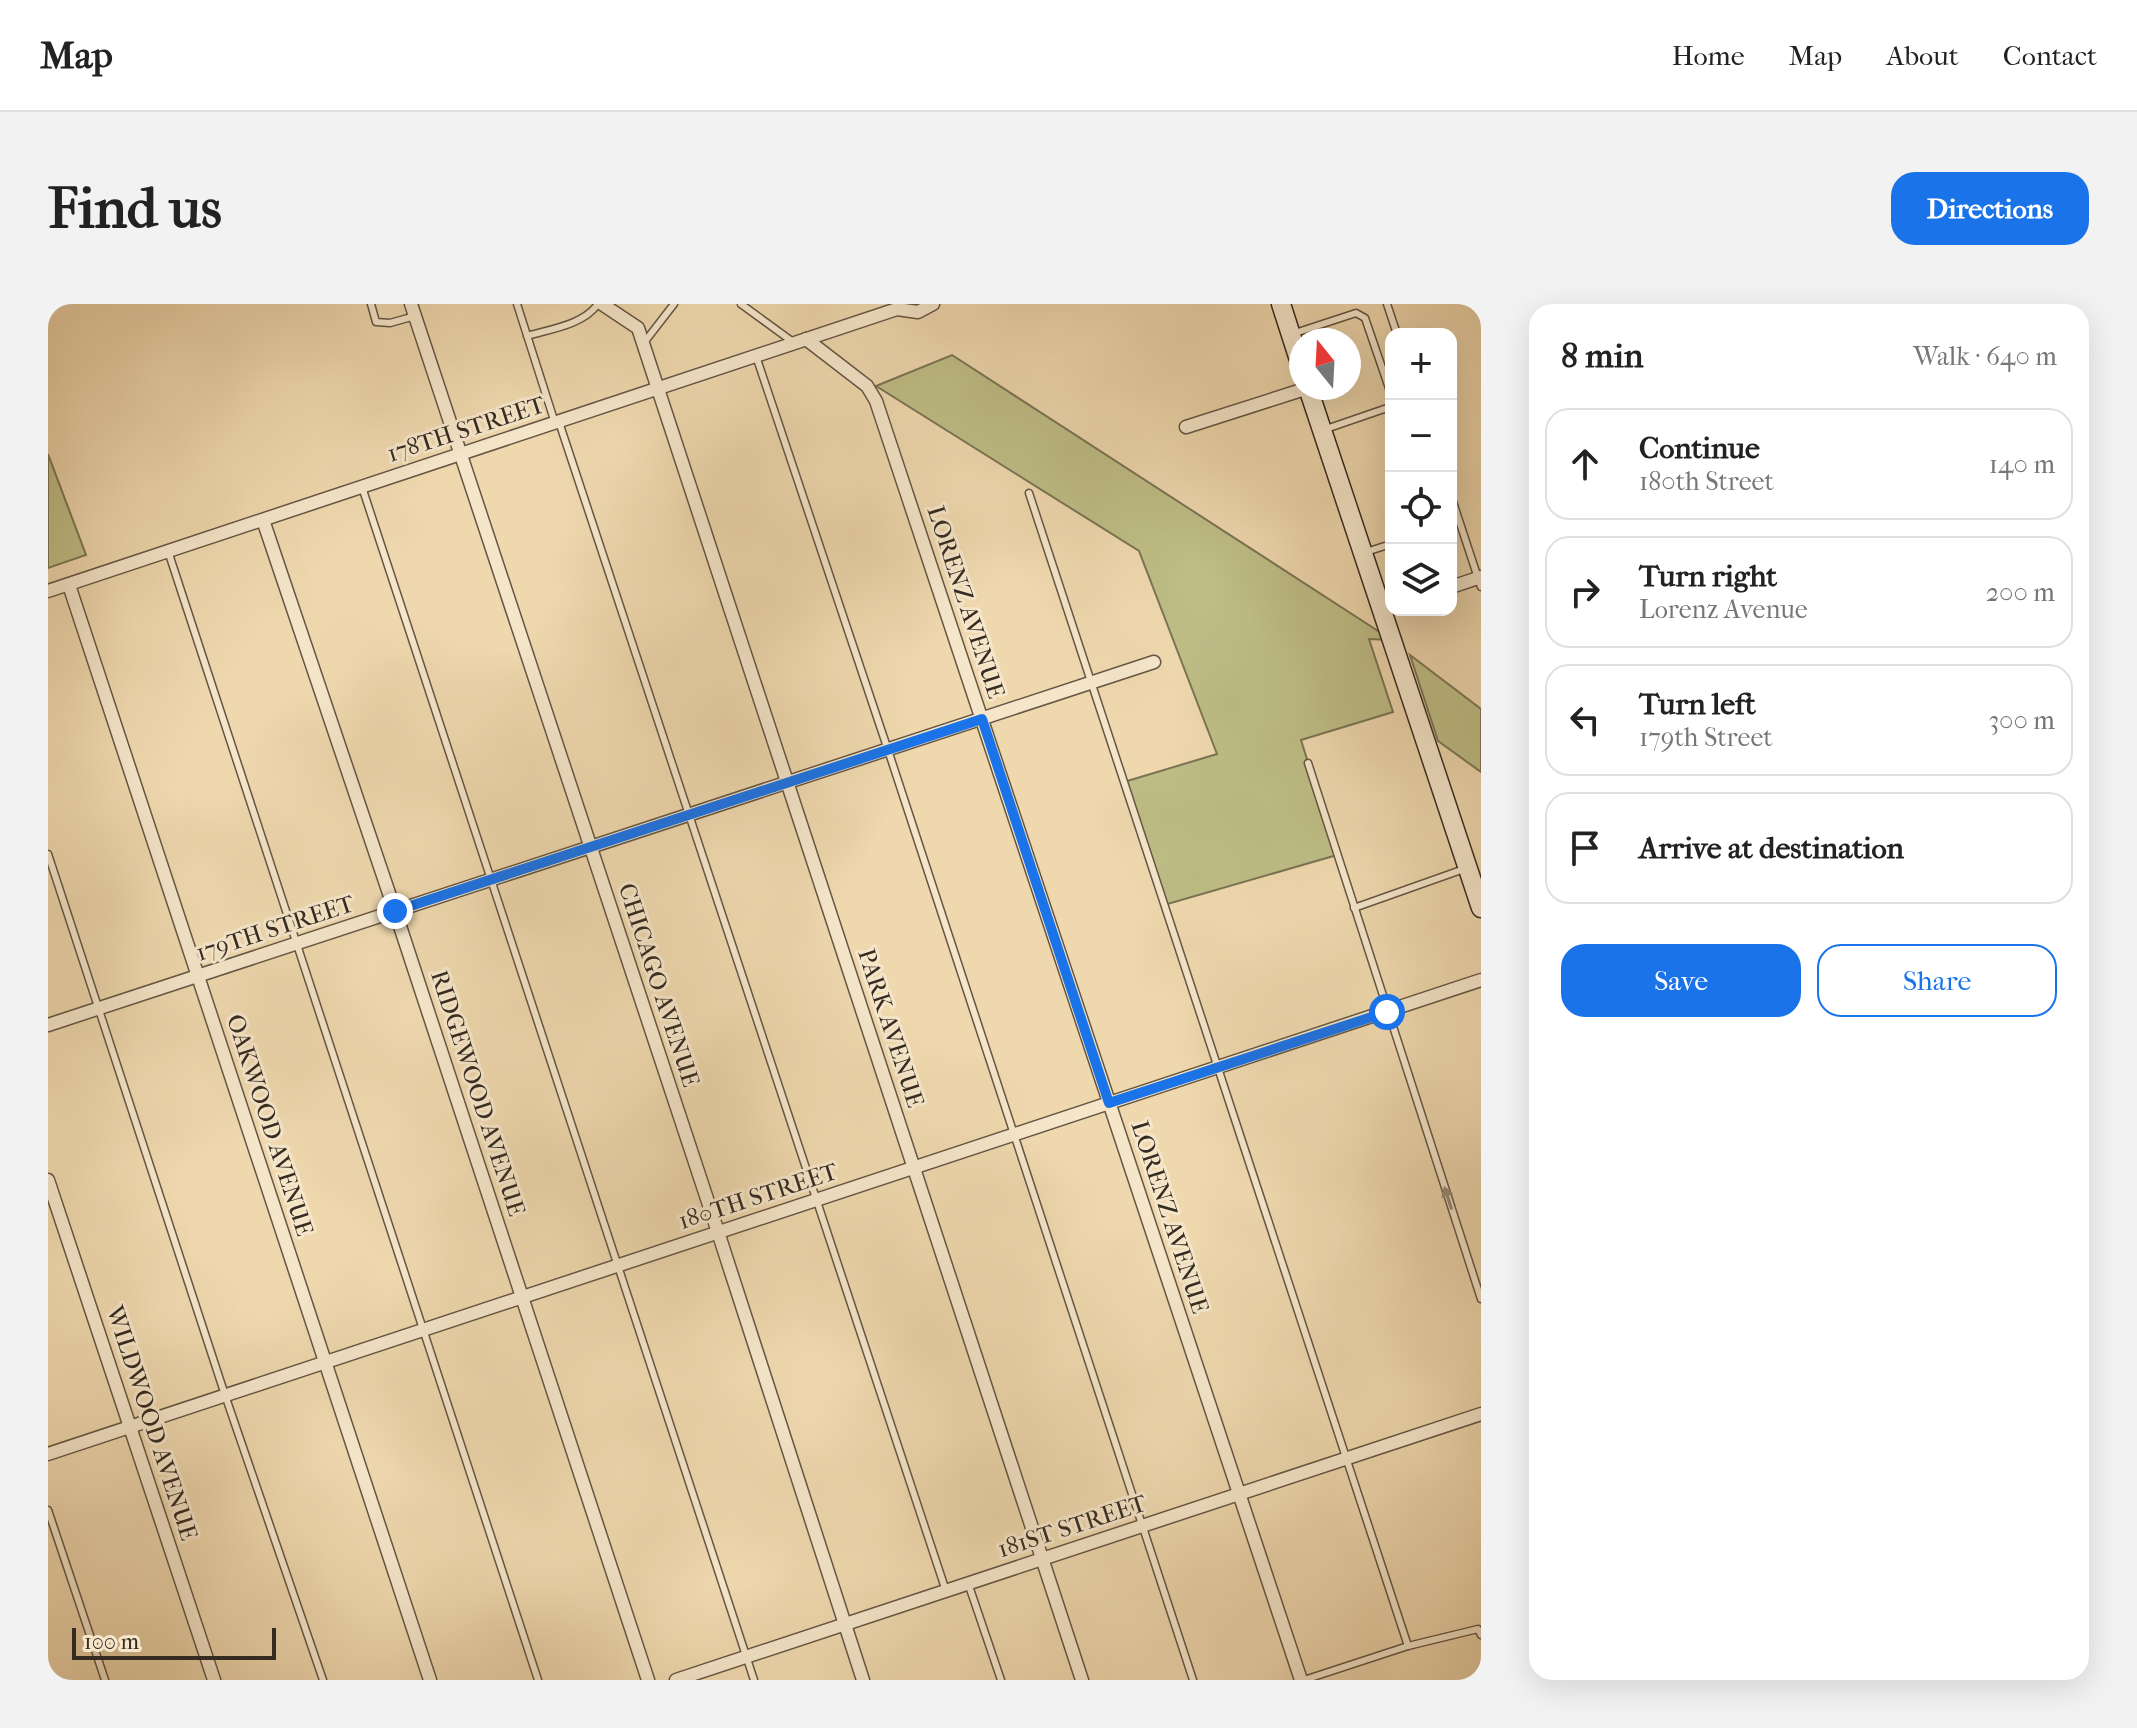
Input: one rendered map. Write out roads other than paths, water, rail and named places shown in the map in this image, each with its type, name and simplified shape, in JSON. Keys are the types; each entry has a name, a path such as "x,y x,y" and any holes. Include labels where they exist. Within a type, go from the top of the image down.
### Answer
{"main road":[{"path":"1281,304 1289,331"},
{"path":"1312,400 1363,553 1385,604"},
{"path":"1389,616 1481,908"}],"street":[{"path":"600,304 638,328 643,344"},
{"name":"178TH STREET","path":"48,591 756,356 877,310 899,306 918,312 933,304"},
{"name":"CHICAGO AVENUE","path":"413,307 863,1680"},
{"name":"LORENZ AVENUE","path":"800,341 867,386 876,401 1303,1680"},
{"name":"PARK AVENUE","path":"643,344 1082,1680"},
{"path":"1186,427 1289,394"},
{"name":"RIDGEWOOD AVENUE","path":"263,520 648,1680"},
{"path":"1457,586 1480,580"},
{"name":"OAKWOOD AVENUE","path":"69,585 430,1680"},
{"name":"179TH STREET","path":"48,1025 1154,662"},
{"name":"180TH STREET","path":"48,1454 1481,980"},
{"name":"WILDWOOD AVENUE","path":"48,1180 214,1680"},
{"name":"181ST STREET","path":"676,1680 1481,1414"}],"lane":[{"path":"371,304 376,322 390,323 413,307"},
{"path":"517,304 946,1591"},
{"path":"527,336 582,319 600,304"},
{"path":"643,344 674,304"},
{"path":"741,304 800,341"},
{"path":"1387,304 1395,328"},
{"path":"1309,328 1356,313 1365,318 1390,391 1390,407 1322,431"},
{"path":"756,356 1193,1680"},
{"path":"362,487 754,1680"},
{"path":"1029,493 1408,1646"},
{"path":"1457,513 1480,580"},
{"path":"1363,553 1385,546"},
{"path":"168,551 538,1680"},
{"path":"1308,763 1481,1299"},
{"path":"48,854 225,1395 323,1680"},
{"path":"1354,908 1468,868"},
{"path":"48,1510 105,1680"},
{"path":"968,1583 1001,1680"},
{"path":"1303,1680 1408,1646 1478,1629 1481,1635"}]}
